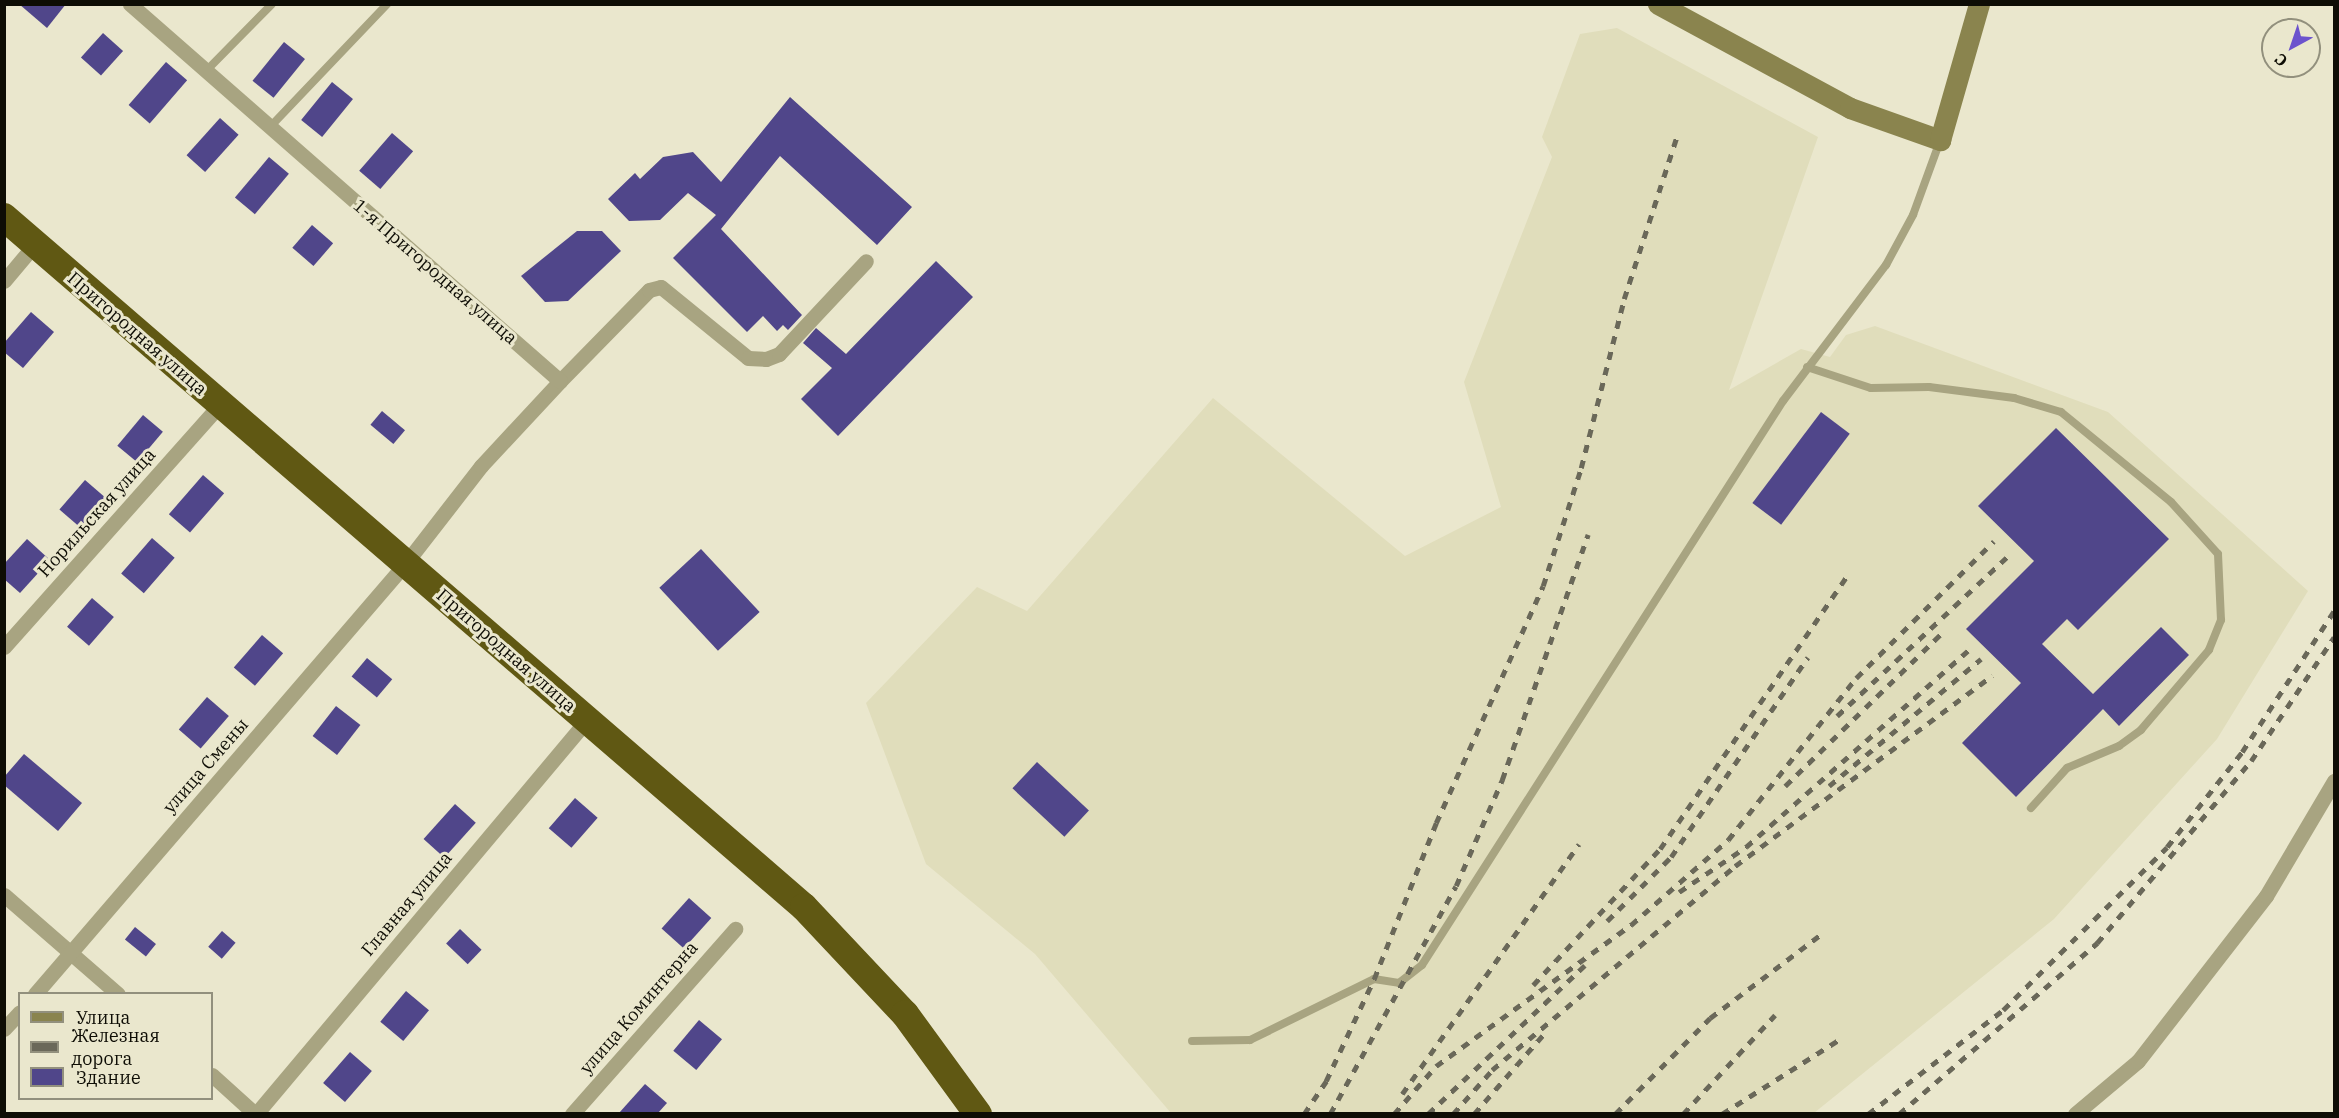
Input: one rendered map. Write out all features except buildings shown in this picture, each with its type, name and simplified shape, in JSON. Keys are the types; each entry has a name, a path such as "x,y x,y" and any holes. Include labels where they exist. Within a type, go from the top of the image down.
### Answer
{"highway":[{"name":"Пригородная улица","path":"4,217 219,406 804,907 905,1014 978,1113"}],"street":[{"name":"1-я Пригородная улица","path":"130,4 560,381"},
{"path":"1658,4 1850,108 1940,140 1979,4"},
{"path":"4,281 35,244"},
{"path":"405,564 481,466 649,290 661,287 748,358 766,359 779,354 866,261"},
{"name":"Норильская улица","path":"4,647 219,406"},
{"name":"улица Смены","path":"36,992 405,564"},
{"name":"Главная улица","path":"256,1113 587,720"},
{"path":"2075,1113 2138,1061 2266,896 2334,781"},
{"path":"4,895 117,992"},
{"name":"улица Коминтерна","path":"572,1113 735,929"},
{"path":"4,1029 18,1014"},
{"path":"213,1076 256,1113"}],"lane":[{"path":"205,72 272,4"},
{"path":"270,127 387,4"},
{"path":"1192,1041 1250,1040 1374,979 1399,983 1422,965 1807,367 1886,265 1913,215 1940,140"},
{"path":"1807,367 1871,388 1929,387 2014,398 2061,412 2171,502 2218,554 2221,620 2210,650 2141,730 2119,746 2067,768 2031,808"}],"shaded area":[{"path":"1617,28 1818,137 1729,390 1801,349 1830,357 1846,335 1875,326 2108,412 2308,591 2217,739 2054,919 1814,1113 1171,1113 1035,954 926,864 866,703 977,587 1027,611 1213,398 1405,556 1501,507 1464,382 1552,157 1542,137 1580,34"}],"railway":[{"path":"1304,1114 1326,1081 1374,979 1436,823 1543,586 1581,468 1624,299 1678,133"},
{"path":"1330,1114 1456,886 1502,780 1588,535"},
{"path":"1394,1114 1436,1066 1631,925 1728,840 1856,678 1994,541"},
{"path":"1837,716 2010,554"},
{"path":"1533,985 1660,849 1848,574"},
{"path":"1868,1114 2003,1010 2167,847 2242,752 2334,611"},
{"path":"1785,786 1941,634"},
{"path":"1899,1114 2097,943 2251,761 2334,637"},
{"path":"1679,892 1746,847 1971,648"},
{"path":"1607,921 1671,857 1808,657"},
{"path":"1829,786 1981,659"},
{"path":"1453,1114 1492,1070 1735,866 1992,676"},
{"path":"1402,1094 1579,844"},
{"path":"1615,1114 1710,1018 1823,933"},
{"path":"1428,1114 1585,965"},
{"path":"1683,1114 1775,1015"},
{"path":"1474,1114 1543,1035"},
{"path":"1722,1114 1840,1039"}]}
